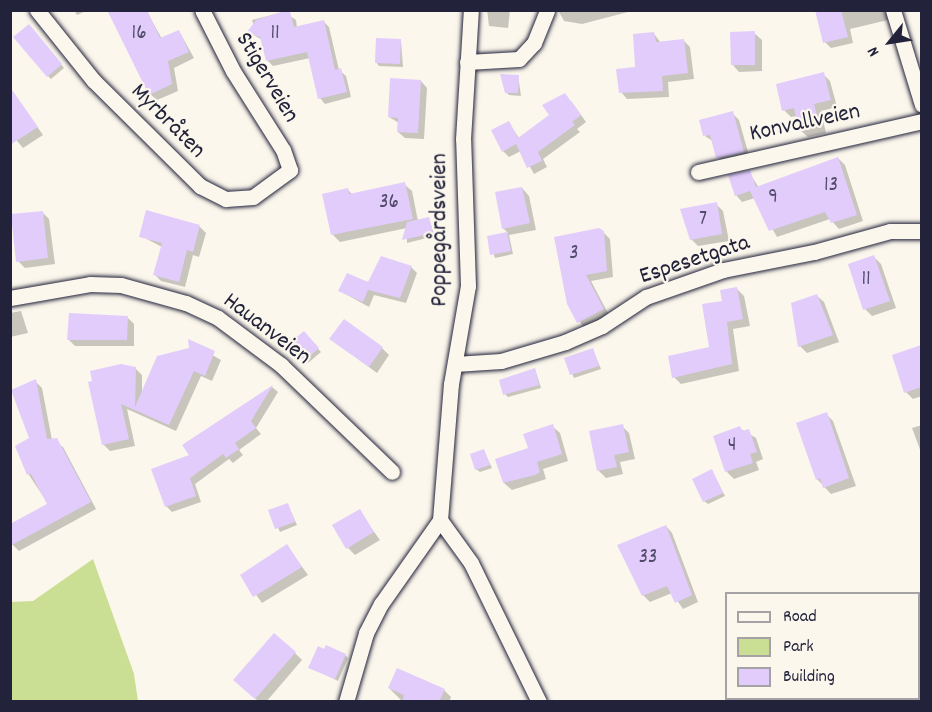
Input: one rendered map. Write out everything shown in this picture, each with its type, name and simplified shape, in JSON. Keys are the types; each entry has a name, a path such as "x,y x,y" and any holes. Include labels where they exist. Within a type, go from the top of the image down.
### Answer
{"street":[{"name":"Myrbråten","path":"37,10 93,80 185,173 213,195 236,200 253,197 290,170"},
{"name":"Stigerveien","path":"202,10 233,71 279,142 290,170"},
{"name":"Poppegårdsveien","path":"440,520 456,364 468,286 463,139 471,10"},
{"path":"467,62 519,59 534,43 547,10"},
{"path":"893,10 921,105"},
{"name":"Konvallveien","path":"698,172 921,121"},
{"name":"Espesetgata","path":"456,364 495,363 565,342 602,326 646,297 723,270 814,252 890,231 921,231"},
{"name":"Hauanveien","path":"10,298 63,286 111,285 146,290 197,308 218,318 281,365 392,472"},
{"path":"346,702 366,633 381,604 440,520 471,562 539,702"}],"green space":[{"path":"93,559 134,674 138,701 11,701 11,602 33,601"}],"building":[{"path":"107,10 147,10 160,38 179,30 189,52 168,61 172,84 149,95"},
{"path":"815,10 841,10 848,37 823,43"},
{"path":"284,11 290,12 294,27 324,20 335,70 341,68 347,92 318,99 307,52 266,61 260,37 247,32 256,20"},
{"path":"29,24 62,64 47,77 13,37"},
{"path":"755,31 755,65 731,65 730,32"},
{"path":"654,32 656,42 684,39 688,73 662,76 663,91 619,93 616,69 635,67 633,34"},
{"path":"376,38 401,39 400,64 375,63"},
{"path":"824,72 831,100 814,104 820,126 799,131 794,108 782,111 776,84"},
{"path":"500,74 519,75 518,93 505,93"},
{"path":"390,78 421,80 418,133 397,132 398,118 388,117"},
{"path":"10,87 38,127 10,145"},
{"path":"565,93 581,115 572,122 575,125 538,152 542,161 527,168 516,144 502,152 491,130 509,121 518,138 549,115 542,105"},
{"path":"733,111 744,152 716,158 710,135 703,136 699,120"},
{"path":"838,157 857,215 831,223 825,212 769,231 750,191 735,196 728,175 750,170 756,187"},
{"path":"405,182 413,219 331,235 322,194 348,188 349,194"},
{"path":"522,187 530,223 502,229 495,192"},
{"path":"717,202 722,234 690,240 680,209"},
{"path":"146,210 200,225 193,252 187,250 179,282 153,275 162,243 139,237"},
{"path":"43,211 48,258 16,262 11,214"},
{"path":"429,217 433,233 402,240 407,222"},
{"path":"599,228 604,231 607,271 586,275 604,309 577,323 567,304 554,237"},
{"path":"507,232 511,251 490,255 487,236"},
{"path":"874,255 890,301 863,310 848,264"},
{"path":"381,256 412,266 400,298 368,290 363,302 338,291 347,273 368,282"},
{"path":"737,287 743,319 727,322 732,364 672,378 668,356 709,347 702,304 722,301 720,290"},
{"path":"817,294 833,335 798,347 791,303"},
{"path":"69,313 128,316 127,340 67,340"},
{"path":"344,319 383,347 369,367 329,339"},
{"path":"304,331 319,348 304,361 288,344"},
{"path":"188,339 215,351 205,376 194,371 169,425 121,404 129,439 102,445 88,382 92,381 90,371 121,364 136,367 135,407 157,356 189,348"},
{"path":"921,345 921,387 904,393 892,355"},
{"path":"593,348 599,366 570,375 564,358"},
{"path":"535,368 539,385 503,395 499,380"},
{"path":"36,379 47,439 57,438 91,502 10,546 10,524 47,504 31,474 27,475 15,446 29,438 11,390"},
{"path":"273,385 251,421 256,428 235,443 239,449 226,458 223,454 190,478 196,496 165,507 151,469 189,455 182,445"},
{"path":"827,412 849,478 823,488 820,478 816,480 796,423"},
{"path":"553,424 562,454 537,462 540,472 535,475 503,483 495,459 528,448 523,434"},
{"path":"623,424 629,452 614,455 617,467 597,471 589,431"},
{"path":"740,426 742,431 749,429 757,452 750,454 753,463 725,472 713,436"},
{"path":"484,449 490,465 475,470 470,454"},
{"path":"712,469 723,493 703,502 692,479"},
{"path":"288,503 295,522 275,529 268,510"},
{"path":"360,509 374,532 346,549 332,525"},
{"path":"666,525 692,595 675,603 667,586 642,596 617,545"},
{"path":"287,544 302,567 253,597 240,575"},
{"path":"274,633 296,652 255,699 233,680"},
{"path":"326,645 346,654 335,679 308,668 318,646 324,649"},
{"path":"397,668 445,689 439,702 402,702 404,695 388,688"}]}
